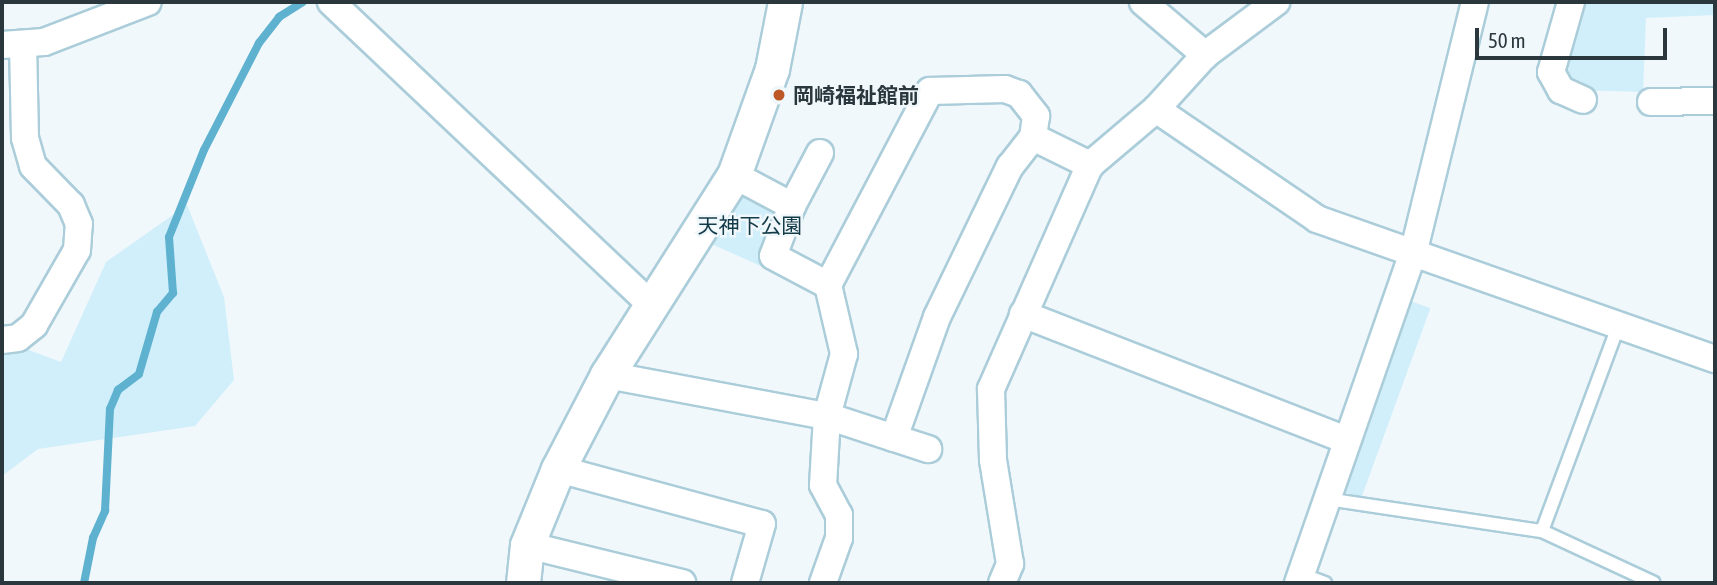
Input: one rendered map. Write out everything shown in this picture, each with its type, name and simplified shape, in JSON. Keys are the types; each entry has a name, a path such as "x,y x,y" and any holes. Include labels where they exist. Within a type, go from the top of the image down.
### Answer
{"street":[{"path":"2,340 18,338 34,325 77,250 79,224 71,205 33,166 25,138 12,44 44,42 148,2"},
{"path":"331,2 652,306"},
{"path":"523,583 527,545 558,469 607,375 734,175 772,69 785,2"},
{"path":"1143,2 1205,55"},
{"path":"1002,583 1010,564 993,460 991,389 1090,165 1156,109 1205,55 1276,2"},
{"path":"1308,580 1327,499 1414,250 1475,2"},
{"path":"1571,2 1551,72 1561,90 1583,100"},
{"path":"823,583 839,538 839,515 822,485 827,416 844,354 828,285 930,91 1005,89 1019,94 1037,116 1033,136 1010,166 937,317 894,438"},
{"path":"1651,102 1715,101"},
{"path":"1156,109 1317,219 1414,250 1715,359"},
{"path":"1033,136 1090,165"},
{"path":"820,153 792,206 773,256 828,285"},
{"path":"734,175 792,206"},
{"path":"1023,314 1347,440"},
{"path":"607,375 827,416 928,449"},
{"path":"558,469 762,524 745,583"},
{"path":"527,545 682,583"}],"lane":[{"path":"1542,531 1619,324"},
{"path":"1327,499 1542,531 1654,583"}],"green space":[{"path":"1580,2 1715,2 1715,15 1646,18 1643,92 1575,90 1560,77"},
{"name":"天神下公園","path":"739,185 785,217 763,267 707,242"},
{"path":"187,205 224,297 234,380 195,426 38,449 2,476 2,340 61,362 106,262"},
{"path":"1405,299 1430,308 1361,498 1336,489"}],"waterway":[{"path":"84,583 93,538 105,511 110,409 118,390 139,374 157,312 173,293 169,237 204,150 259,43 279,17 303,2"}],"place":[{"name":"岡崎福祉館前","path":"779,95"}]}
